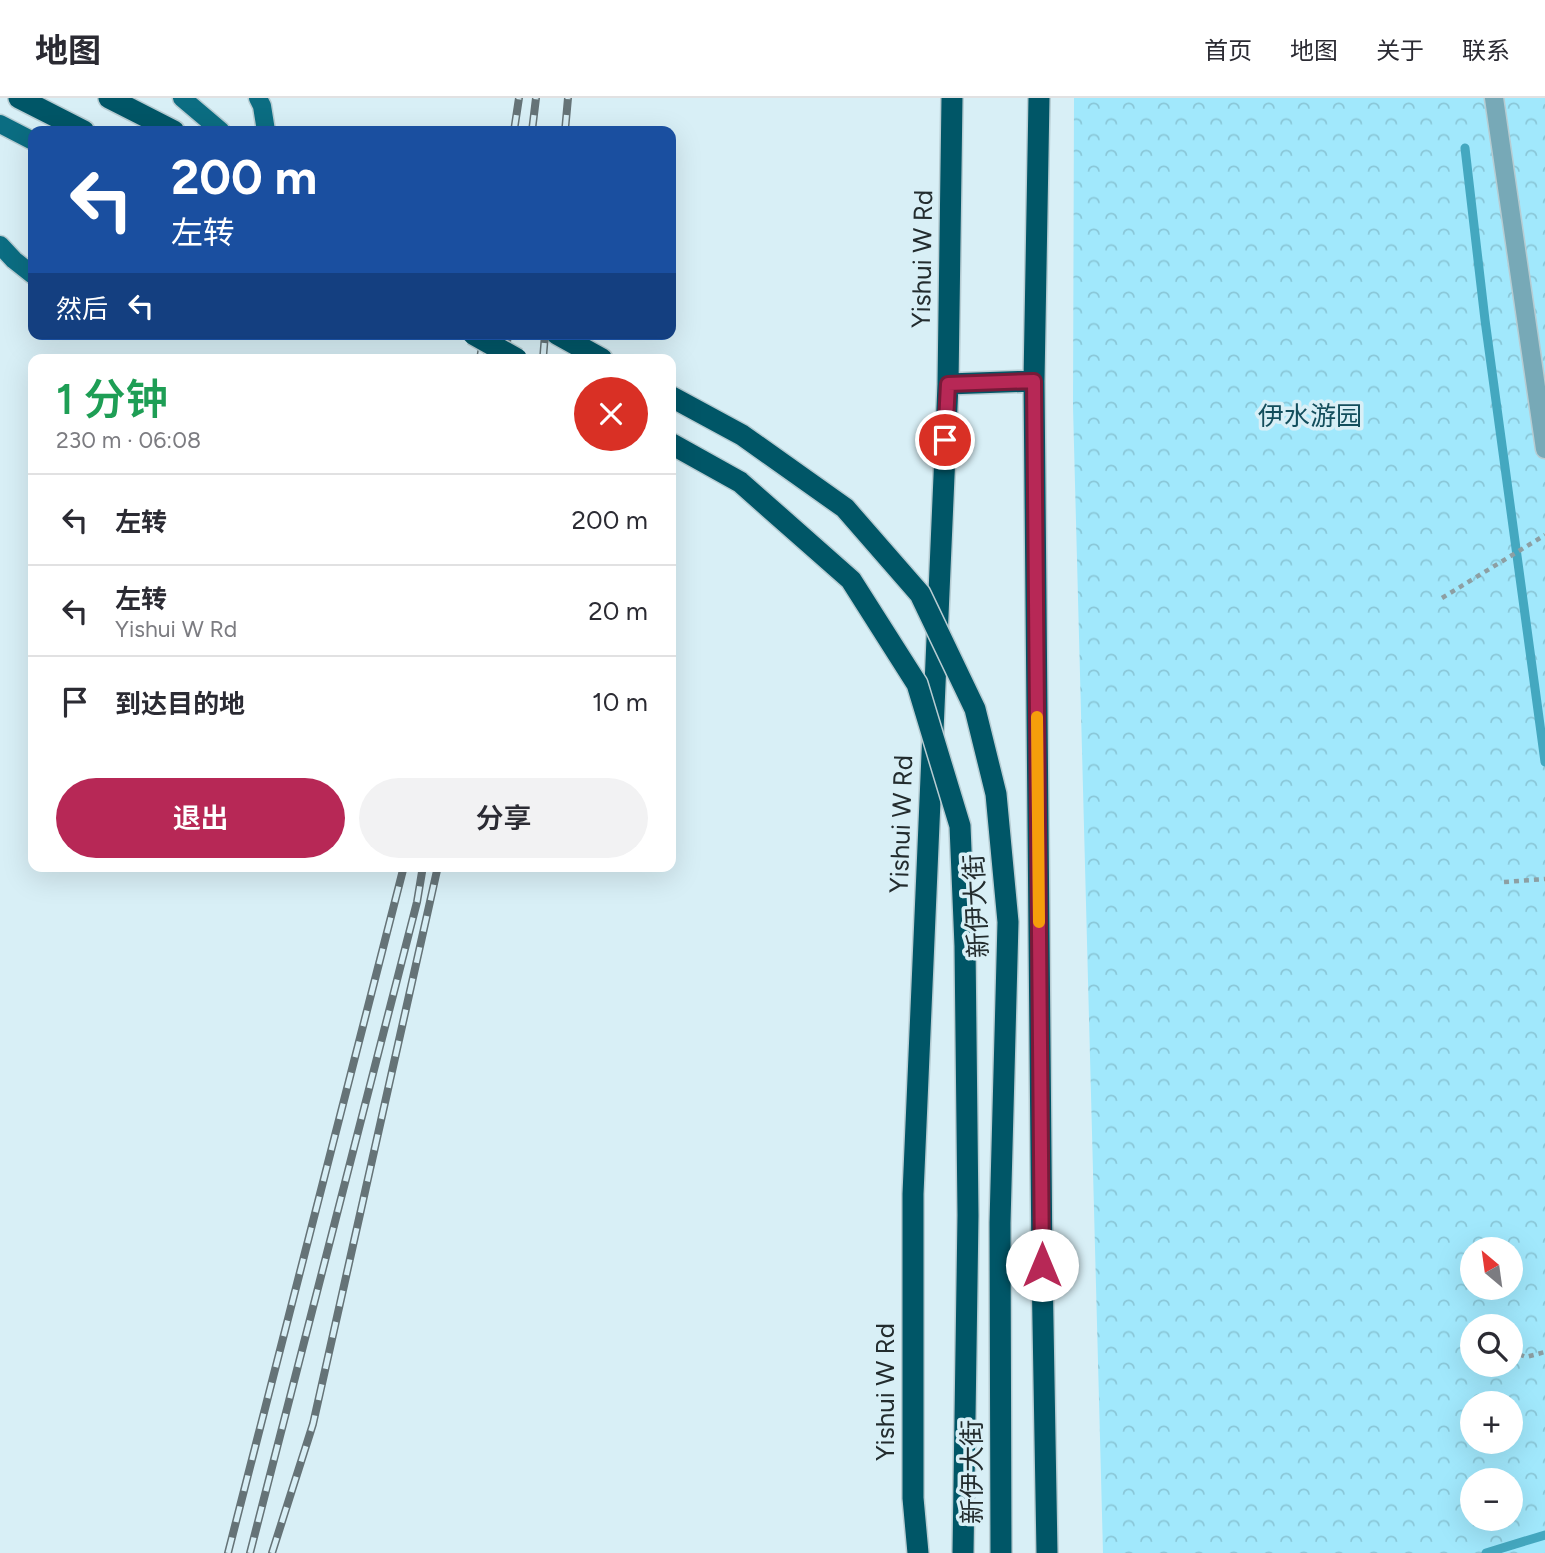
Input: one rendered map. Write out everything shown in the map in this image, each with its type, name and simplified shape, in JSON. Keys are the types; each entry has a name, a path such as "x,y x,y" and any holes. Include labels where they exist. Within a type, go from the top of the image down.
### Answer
{"highway":[{"path":"19,98 74,126"},
{"path":"109,98 164,126"},
{"name":"Yishui W Rd","path":"918,1553 913,1498 913,1194 948,384 952,98"},
{"path":"1039,98 1034,381 1047,1553"},
{"path":"483,340 508,354"},
{"path":"568,340 593,354"},
{"path":"948,384 1034,381"},
{"name":"新伊大街","path":"676,399 742,435 845,508 920,594 975,709 996,794 1008,922 1000,1223 1000,1553"},
{"name":"新伊大街","path":"676,446 740,482 851,580 917,684 960,826 965,946 968,1215 963,1553"}],"main road":[{"path":"182,98 215,126"},
{"path":"258,98 265,126"},
{"path":"0,124 28,138"},
{"path":"0,245 28,271"}],"street":[{"path":"1494,98 1545,449"}],"path":[{"path":"1442,598 1545,535"},
{"path":"1504,882 1545,879"},
{"path":"1523,1356 1545,1352"}],"green space":[{"name":"伊水游园","path":"1074,98 1545,98 1545,1553 1103,1553 1073,407"}],"waterway":[{"path":"1465,148 1485,320 1545,762"},
{"path":"1486,1553 1545,1535"}],"railway":[{"path":"515,126 519,98"},
{"path":"533,126 536,98"},
{"path":"565,126 568,98"},
{"path":"481,354 483,340"},
{"path":"506,354 507,340"},
{"path":"543,354 545,340"},
{"path":"228,1553 402,872"},
{"path":"250,1553 417,902 422,872"},
{"path":"272,1553 313,1424 437,872"}],"slow traffic":[{"path":"1037,717 1039,922"}],"route":[{"path":"945,440 948,384 1034,381 1042,1265"}]}
